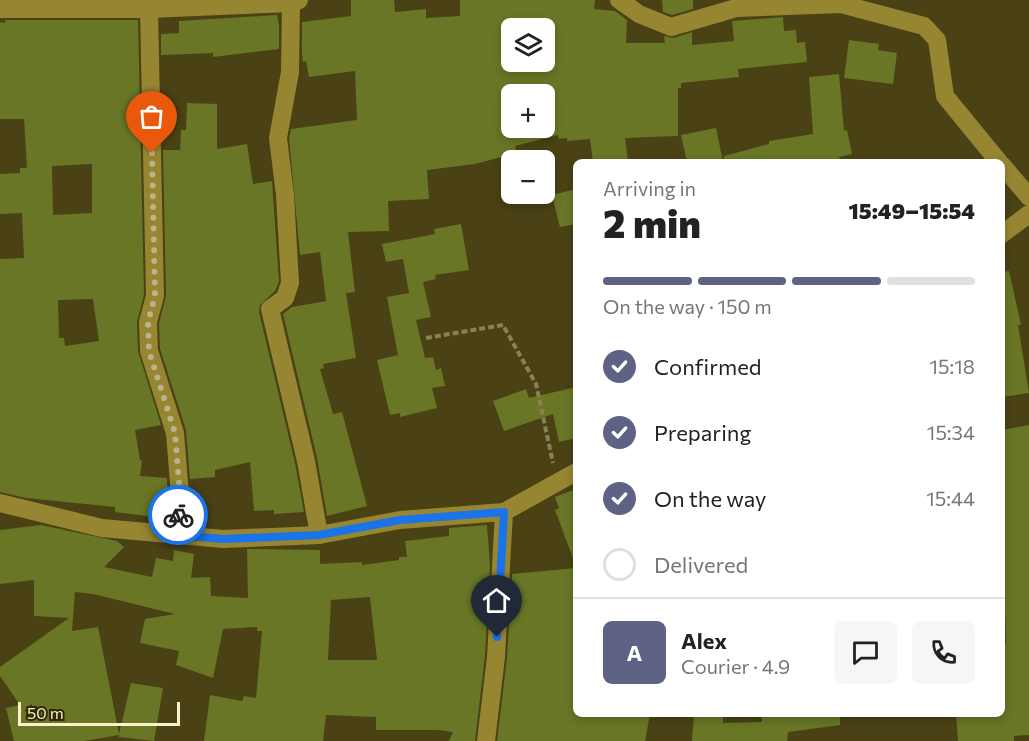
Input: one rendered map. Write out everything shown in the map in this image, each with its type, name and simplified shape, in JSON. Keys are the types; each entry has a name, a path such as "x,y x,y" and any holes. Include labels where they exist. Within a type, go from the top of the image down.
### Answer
{"street":[{"path":"619,0 639,14 671,27 736,8 841,2 924,26 937,40 945,96 997,159"},
{"path":"0,9 295,2 290,72 278,138 285,195 290,283 285,298 270,309 306,461 319,535"},
{"path":"152,5 155,296 148,322 149,351 175,433 180,495 176,535"},
{"path":"1005,169 1029,197"},
{"path":"1005,232 1029,214"},
{"path":"0,503 102,528 223,539 319,535 400,520 504,512 573,474"},
{"path":"486,741 496,657 504,512"}],"path":[{"path":"426,338 503,325 536,384 558,484"}],"building":[{"path":"351,0 394,0 395,12 426,9 426,18 460,16 460,0 595,0 594,9 615,11 627,20 626,43 665,43 664,36 674,38 692,32 692,45 734,41 732,21 783,17 784,31 796,30 797,43 805,42 807,62 738,69 739,77 681,83 681,88 678,88 678,136 625,138 628,159 593,159 590,139 567,141 567,138 559,139 558,135 555,136 555,84 501,84 501,138 546,138 515,146 516,150 501,150 501,157 475,164 427,170 429,199 388,201 389,231 348,232 355,292 346,293 356,358 323,364 324,368 320,369 333,414 342,412 367,506 327,516 317,458 283,314 292,307 326,301 320,252 300,255 289,138 291,129 357,120 355,71 309,77 302,53 302,22 351,16"},
{"path":"662,0 693,0 693,9 672,15 663,12"},
{"path":"277,15 279,49 213,57 213,53 161,55 161,34 179,33 179,21"},
{"path":"5,20 138,20 144,295 137,322 138,351 161,425 135,430 140,460 142,460 140,476 167,478 168,504 155,517 115,512 115,507 26,498 0,492 0,259 24,258 22,213 0,214 0,174 20,173 20,168 27,168 24,119 0,119 0,22 5,23","holes":["92,164 92,213 53,215 52,166","93,299 99,341 65,346 64,338 59,338 58,300"]},
{"path":"849,40 879,44 878,50 897,53 893,84 844,78"},
{"path":"839,74 844,131 847,130 852,154 839,157 840,159 724,159 724,156 769,144 769,141 813,134 809,77"},
{"path":"187,103 217,104 217,149 247,144 253,184 272,181 279,281 275,291 260,305 259,312 295,463 304,512 274,514 274,510 254,511 250,462 215,470 215,477 190,479 186,430 160,349 159,323 166,296 163,150 180,150 181,130 186,130"},
{"path":"716,128 722,159 686,159 681,135"},
{"path":"573,190 573,225 560,227 554,204 555,194"},
{"path":"461,224 469,270 435,275 436,279 423,282 431,317 416,320 425,358 433,357 436,370 441,368 445,386 432,388 437,408 400,417 400,413 390,415 377,360 398,355 387,297 409,293 403,259 386,262 382,244 435,234 434,229"},
{"path":"1009,271 1021,325 1018,325 1029,393 1005,397 1005,272"},
{"path":"573,388 573,439 559,442 553,414 504,431 493,401 526,389 529,398"},
{"path":"1029,425 1029,735 1014,736 1014,741 958,741 956,717 1005,717 1005,429"},
{"path":"573,490 573,558 555,510 559,508 555,497"},
{"path":"41,525 117,541 124,547 104,567 152,577 156,558 173,561 174,550 194,554 191,578 210,577 211,596 248,598 247,549 320,550 320,564 362,562 362,565 407,557 405,541 449,536 449,528 487,525 490,567 485,656 475,741 449,741 453,732 438,730 376,730 376,717 326,715 323,741 204,741 210,695 242,701 244,696 256,698 262,631 257,631 257,627 223,629 213,678 176,665 179,651 140,643 145,619 175,614 93,594 75,592 72,631 98,627 119,734 131,683 163,688 154,741 119,737 119,735 84,741 14,741 6,708 20,705 0,676 0,667 69,618 34,616 34,580 0,584 0,530","holes":["370,597 377,660 328,660 331,600"]},
{"path":"573,568 573,717 649,717 645,741 497,741 507,658 512,574"},
{"path":"694,717 723,717 723,723 762,722 762,717 840,717 840,725 788,732 787,741 692,741"}],"way so far":[{"path":"152,153 155,296 148,322 149,351 175,433 180,495 178,515"}],"route":[{"path":"178,515 176,535 223,539 319,535 400,520 504,512 497,637"}]}
